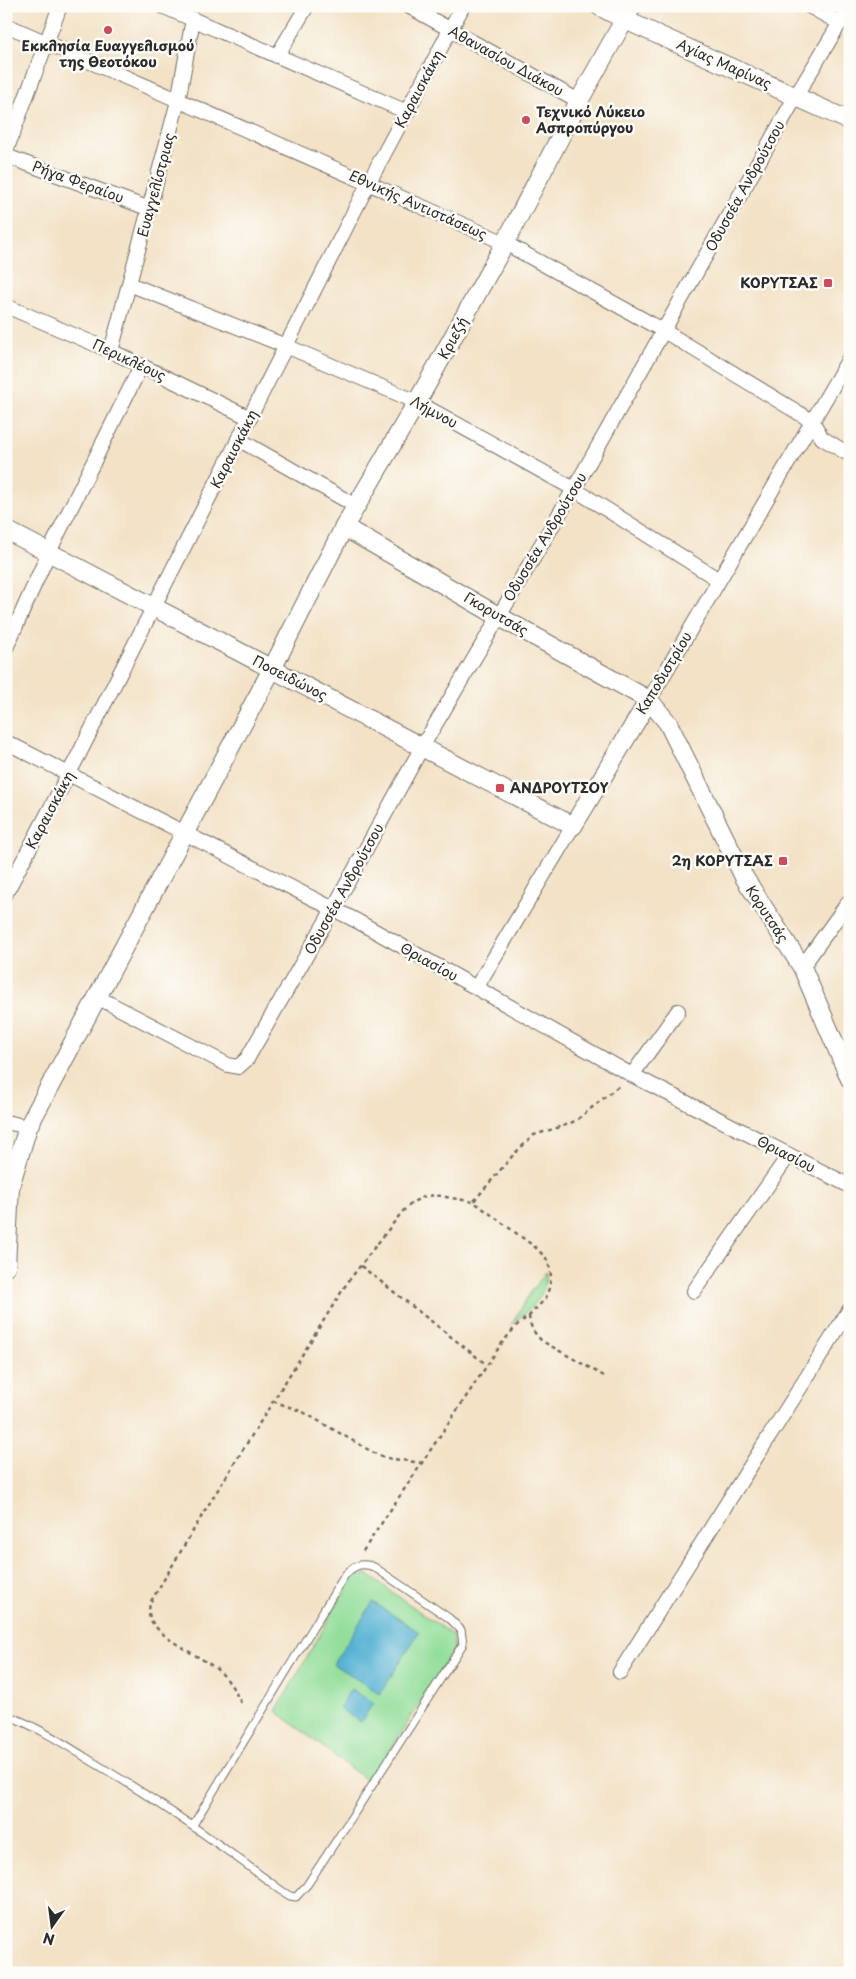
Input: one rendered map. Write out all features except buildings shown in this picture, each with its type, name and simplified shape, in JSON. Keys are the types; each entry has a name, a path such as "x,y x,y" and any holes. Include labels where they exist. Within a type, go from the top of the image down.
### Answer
{"street":[{"path":"6,152 60,6"},
{"path":"277,56 307,6"},
{"name":"Αθανασίου Διάκου","path":"408,6 579,101"},
{"name":"Καραισκάκη","path":"6,893 69,774 369,182 463,6"},
{"name":"Αγίας Μαρίνας","path":"599,6 628,13 850,121"},
{"path":"809,6 840,23"},
{"name":"Οδυσσέα Ανδρούτσου","path":"96,997 228,1065 238,1067 247,1059 333,909 422,747 574,489 796,96 850,6"},
{"path":"164,7 407,112"},
{"name":"Κριεζή","path":"6,1266 8,1186 28,1127 272,669 344,527 417,402 505,243 579,101 628,13"},
{"name":"Ευαγγελίστριας","path":"111,351 178,101 193,19"},
{"name":"Εθνικής Αντιστάσεως","path":"6,25 505,243 664,331 812,421"},
{"name":"Ρήγα Φεραίου","path":"6,156 150,209"},
{"name":"Λήμνου","path":"129,284 286,346 417,402 574,489 719,580"},
{"name":"Περικλέους","path":"6,306 111,351 250,418"},
{"name":"Καποδιστρίου","path":"476,988 649,700 850,357"},
{"path":"6,648 49,552 141,366"},
{"path":"812,421 822,438 850,455"},
{"path":"238,439 356,506"},
{"name":"Γκορυτσάς","path":"344,527 649,700"},
{"name":"Ποσειδώνος","path":"6,530 573,826"},
{"name":"Κορυτσάς","path":"649,700 668,724 744,877 802,967 850,1079"},
{"name":"Θριασίου","path":"6,742 333,909 632,1075 850,1186"},
{"path":"802,967 850,900"},
{"path":"632,1075 678,1012"},
{"path":"6,1122 28,1127"},
{"path":"694,1291 789,1155"},
{"path":"620,1672 850,1309"}],"lane":[{"path":"6,1715 20,1720 68,1746 136,1787 193,1825 282,1891 296,1897 307,1885 463,1644 461,1630 449,1618 374,1567 366,1564 358,1565 345,1575 193,1825"}],"path":[{"path":"474,1202 514,1154 530,1138 578,1119 632,1075"},
{"path":"241,1703 228,1680 218,1670 161,1632 152,1622 148,1613 154,1594 347,1283 402,1212 413,1202 423,1197 435,1195 474,1202 535,1247 546,1258 551,1271 550,1285 546,1298 509,1333 365,1547 358,1565"},
{"path":"361,1266 487,1366"},
{"path":"529,1316 530,1326 542,1341 604,1376"},
{"path":"273,1402 304,1412 374,1453 387,1458 422,1463"}],"green space":[{"path":"546,1272 546,1281 536,1303 511,1325 527,1298"},
{"path":"367,1574 452,1635 454,1649 370,1783 276,1711 353,1577"}],"water":[{"path":"373,1602 419,1632 380,1694 333,1664"},
{"path":"351,1689 373,1703 361,1722 339,1708"}],"place":[{"name":"Εκκλησία Ευαγγελισμού της Θεοτόκου","path":"108,30"},
{"name":"Τεχνικό Λύκειο Ασπροπύργου","path":"526,120"},
{"name":"ΚΟΡΥΤΣΑΣ","path":"828,283"},
{"name":"ΑΝΔΡΟΥΤΣΟΥ","path":"500,788"},
{"name":"2η ΚΟΡΥΤΣΑΣ","path":"783,861"}]}
